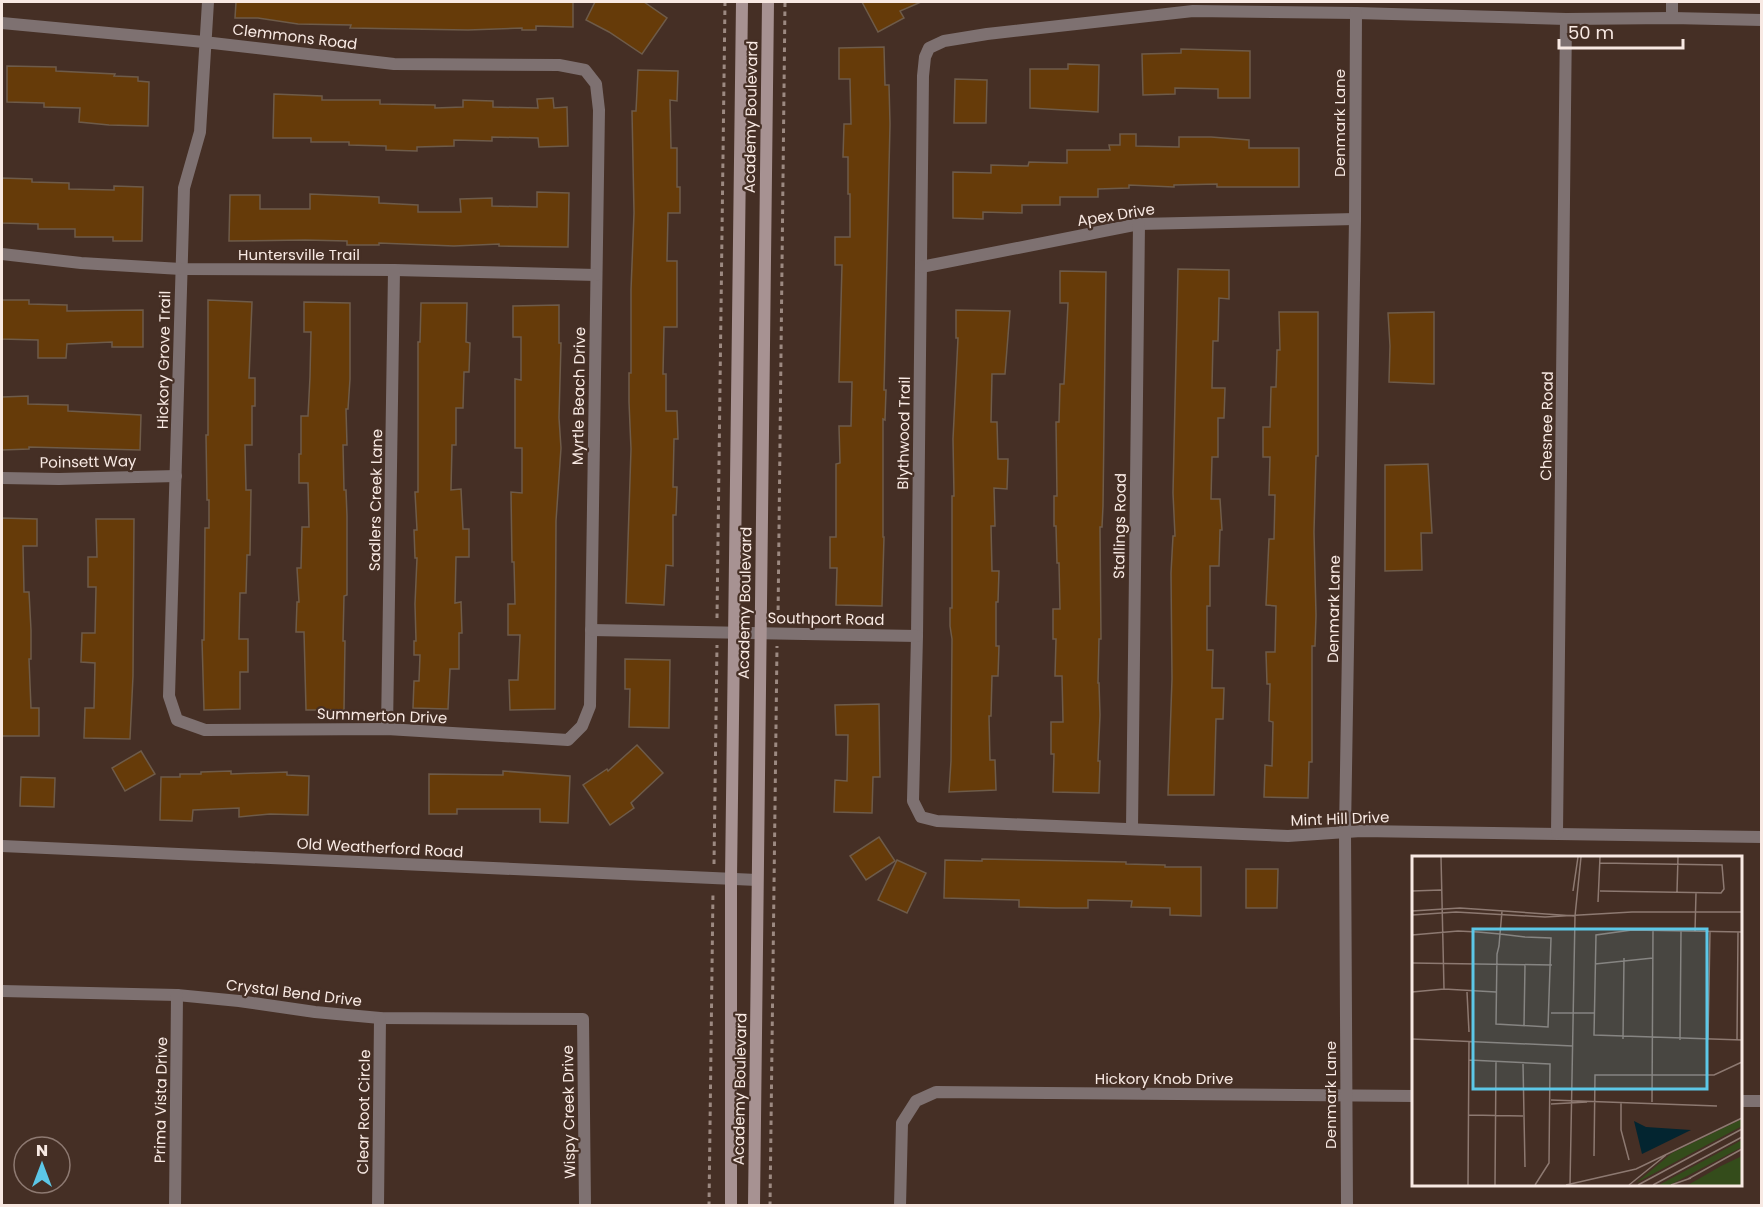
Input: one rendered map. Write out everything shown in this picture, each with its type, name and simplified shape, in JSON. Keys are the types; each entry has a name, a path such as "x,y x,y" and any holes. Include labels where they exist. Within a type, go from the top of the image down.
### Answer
{"main road":[{"name":"Academy Boulevard","path":"731,1206 731,878 742,2"},
{"name":"Academy Boulevard","path":"754,1206 768,2"}],"street":[{"name":"Hickory Grove Trail","path":"177,720 168,696 184,188 200,132 208,2"},
{"path":"1672,2 1672,18"},
{"path":"1193,6 1566,19 1761,20"},
{"name":"Blythwood Trail","path":"921,817 913,801 925,57 929,48 944,41 1193,6"},
{"name":"Denmark Lane","path":"1347,1206 1345,831 1356,13"},
{"name":"Chesnee Road","path":"1557,833 1566,19"},
{"name":"Clemmons Road","path":"2,23 204,42 394,64 559,64 585,69"},
{"name":"Myrtle Beach Drive","path":"582,726 590,706 599,110 596,84 585,69"},
{"name":"Apex Drive","path":"921,267 1139,224 1355,219"},
{"name":"Stallings Road","path":"1132,830 1139,224"},
{"name":"Huntersville Trail","path":"2,254 81,263 181,269 394,270 596,275"},
{"name":"Sadlers Creek Lane","path":"387,729 394,270"},
{"name":"Poinsett Way","path":"2,478 176,476"},
{"name":"Southport Road","path":"591,630 917,636"},
{"name":"Summerton Drive","path":"177,720 205,730 387,729 567,740 582,726"},
{"name":"Mint Hill Drive","path":"921,817 937,821 1288,836 1345,831 1761,837"},
{"name":"Old Weatherford Road","path":"2,846 757,879"},
{"name":"Crystal Bend Drive","path":"2,991 177,995 380,1018 583,1019"},
{"name":"Prima Vista Drive","path":"175,1206 177,995"},
{"name":"Clear Root Circle","path":"378,1206 380,1018"},
{"name":"Wispy Creek Drive","path":"583,1019 585,1206"},
{"name":"Hickory Knob Drive","path":"900,1206 902,1123 916,1101 936,1092 1412,1096"},
{"path":"1742,1101 1761,1101"}],"path":[{"path":"709,1206 724,2"},
{"path":"770,1206 785,2"}],"building":[{"path":"236,2 573,2 573,27 536,26 536,30 522,30 522,28 468,30 350,28 351,25 298,24 258,18 235,18"},
{"path":"595,2 644,2 667,18 642,54 586,20"},
{"path":"862,2 921,2 900,11 904,18 878,32"},
{"path":"884,47 885,85 889,85 890,124 884,390 886,390 885,420 883,419 882,606 836,605 837,568 830,568 830,537 836,537 836,464 840,463 839,426 851,426 852,382 839,382 842,265 835,265 835,237 850,237 848,157 843,157 844,124 851,124 850,79 839,79 839,48"},
{"path":"1181,49 1250,51 1250,98 1218,98 1218,89 1175,88 1175,94 1143,95 1142,54 1181,53"},
{"path":"1068,64 1099,65 1098,112 1030,108 1030,69 1068,69"},
{"path":"7,66 56,67 56,71 138,77 138,81 149,82 148,126 79,122 80,108 44,107 44,103 7,102"},
{"path":"638,70 678,71 677,101 670,100 671,148 677,148 680,213 668,213 667,261 677,261 677,327 664,327 663,374 666,374 666,411 677,411 678,439 674,439 673,487 677,487 676,515 673,515 673,566 666,565 664,605 626,603 631,449 629,373 631,373 634,213 632,111 636,111"},
{"path":"955,79 987,80 986,123 954,123"},
{"path":"274,94 322,96 322,100 380,100 380,104 435,105 435,108 463,107 463,100 493,101 493,107 538,108 537,99 553,98 554,108 567,107 568,146 539,147 538,138 492,137 492,141 454,140 454,146 417,147 417,151 386,150 386,146 349,145 349,142 311,142 311,138 273,138"},
{"path":"1120,134 1136,134 1136,146 1179,147 1179,137 1211,137 1249,140 1249,148 1299,148 1299,187 1217,187 1217,184 1174,185 1174,187 1129,185 1129,188 1098,189 1098,197 1060,197 1060,205 1022,205 1022,213 983,212 983,219 953,218 953,172 991,173 991,165 1028,166 1029,162 1067,163 1067,150 1110,150 1109,145 1120,145"},
{"path":"2,178 69,183 69,189 114,190 114,186 143,187 142,241 113,241 113,237 75,237 75,229 38,229 38,224 2,223"},
{"path":"537,192 569,193 568,247 499,246 499,244 347,245 347,241 305,240 229,241 230,195 260,195 260,209 310,209 310,194 379,197 379,203 418,205 418,212 461,212 460,199 492,198 492,206 537,207"},
{"path":"1178,269 1229,270 1229,299 1219,298 1218,341 1213,341 1212,388 1225,388 1224,418 1218,418 1218,457 1212,457 1211,499 1220,499 1222,530 1220,530 1219,566 1210,566 1210,606 1207,606 1207,650 1213,650 1212,688 1224,688 1223,719 1216,719 1214,795 1168,795 1172,679 1171,573 1173,536 1175,536 1173,493"},
{"path":"1060,271 1106,272 1103,506 1102,527 1100,527 1099,793 1053,792 1054,754 1051,754 1051,722 1063,722 1062,676 1055,676 1056,639 1053,639 1053,609 1060,609 1059,563 1057,563 1056,526 1054,526 1054,496 1057,496 1056,422 1059,422 1060,384 1064,384 1068,303 1060,303"},
{"path":"2,300 29,300 29,304 67,305 67,311 143,310 143,347 112,347 112,342 67,344 66,358 38,358 38,340 2,339"},
{"path":"208,300 252,302 249,378 255,378 255,406 252,406 252,445 245,445 246,490 251,490 250,555 247,555 246,593 240,593 239,639 248,639 248,672 240,672 240,709 204,710 202,640 204,640 205,528 209,528 206,435 208,435"},
{"path":"304,302 350,303 347,445 343,445 347,516 347,595 344,596 343,641 345,641 344,710 306,710 304,632 296,632 297,602 299,602 297,568 301,568 302,527 309,527 308,483 299,483 301,416 308,416 310,377 311,332 304,332"},
{"path":"421,303 467,303 466,342 470,343 469,372 464,372 463,408 456,408 456,445 452,445 451,490 461,489 463,529 469,529 469,557 456,557 455,603 461,602 462,633 459,633 459,669 450,669 448,709 413,708 414,681 419,681 420,655 414,655 417,558 415,558 414,530 417,530 415,492 418,492 418,342 420,342"},
{"path":"559,305 561,448 556,521 555,709 510,710 509,680 518,680 520,635 508,635 508,604 515,604 511,492 522,493 522,448 515,448 515,379 521,380 521,337 513,337 513,306"},
{"path":"956,310 1010,311 1005,374 992,374 991,422 997,422 998,459 1008,459 1007,489 994,488 995,526 991,526 992,571 999,571 998,602 996,602 996,646 999,646 998,676 992,676 991,716 989,716 990,760 995,760 996,790 949,792 953,439 958,338 956,338"},
{"path":"1279,312 1318,312 1318,456 1316,456 1314,532 1316,615 1315,646 1312,646 1312,762 1309,762 1308,798 1264,797 1265,765 1272,766 1273,722 1269,721 1270,684 1267,684 1266,652 1275,652 1276,606 1266,605 1269,539 1274,539 1275,495 1269,495 1270,457 1263,457 1263,427 1270,427 1271,387 1276,387 1277,350 1280,350"},
{"path":"1434,312 1434,384 1389,382 1388,313"},
{"path":"28,396 28,404 68,405 68,411 141,415 140,450 29,447 29,449 2,450 2,397"},
{"path":"1428,464 1432,533 1421,533 1422,570 1385,571 1385,465"},
{"path":"2,518 37,519 37,546 23,546 24,592 29,592 31,630 31,659 29,659 31,708 39,708 39,736 2,736"},
{"path":"96,519 134,519 133,676 130,739 84,738 85,708 94,708 95,663 81,662 82,633 95,633 96,587 88,587 88,557 97,557"},
{"path":"625,659 670,660 669,728 629,727 630,689 625,689"},
{"path":"879,704 880,777 873,777 872,813 834,812 835,780 847,781 848,735 836,735 835,705"},
{"path":"637,745 663,773 631,803 634,808 610,825 583,785 607,769 608,771"},
{"path":"141,751 155,774 125,791 112,768"},
{"path":"231,771 231,774 287,772 287,775 309,776 308,815 270,814 239,817 239,808 193,810 192,821 160,820 161,777"},
{"path":"503,771 570,776 568,823 540,822 540,809 457,809 457,814 429,814 429,774 503,775"},
{"path":"21,777 55,778 54,807 20,806"},
{"path":"879,837 895,861 866,880 850,856"},
{"path":"982,859 1126,862 1126,864 1165,865 1165,867 1201,867 1201,916 1170,915 1170,908 1131,907 1132,901 1088,900 1088,908 1056,908 1019,907 1019,900 944,898 945,860 982,861"},
{"path":"897,860 926,873 907,913 878,900"},
{"path":"1246,869 1278,869 1277,908 1246,908"}]}
